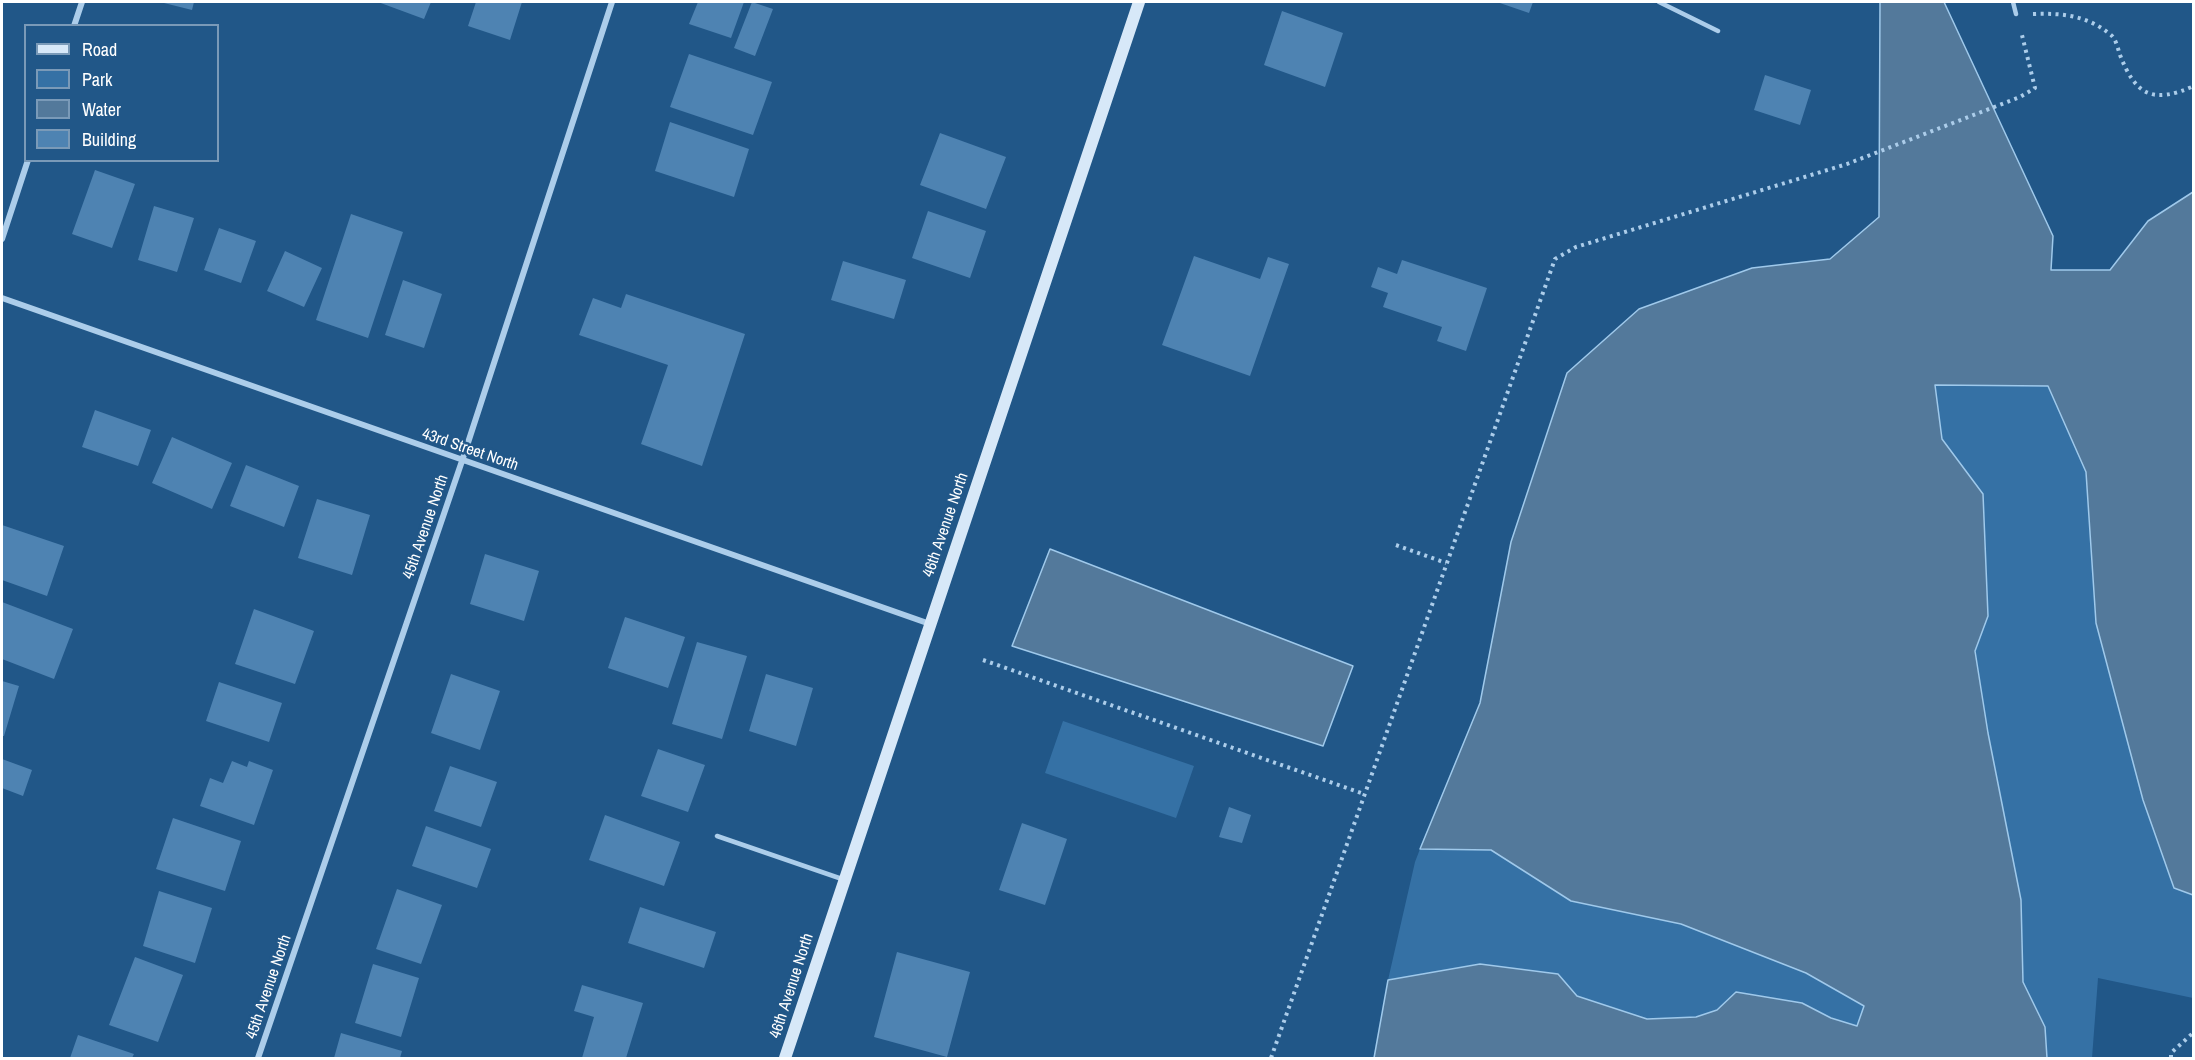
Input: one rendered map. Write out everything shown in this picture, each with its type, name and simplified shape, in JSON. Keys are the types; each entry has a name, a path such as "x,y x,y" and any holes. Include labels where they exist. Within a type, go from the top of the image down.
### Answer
{"street":[{"path":"75,24 82,2"},
{"name":"45th Avenue North","path":"258,1059 462,461 612,2"},
{"name":"46th Avenue North","path":"785,1059 1139,2"},
{"path":"2,239 27,162"},
{"name":"43rd Street North","path":"2,298 930,624"}],"lane":[{"path":"1659,2 1718,31"},
{"path":"2013,2 2016,14"},
{"path":"717,836 845,880"}],"path":[{"path":"1271,1059 1555,259 1576,247 1846,164 2020,97 2035,88 2016,14 2067,13 2085,19 2113,36 2132,82 2143,92 2159,97 2193,86"},
{"path":"1396,545 1447,563"},
{"path":"983,660 1364,794"},
{"path":"2171,1059 2171,1053 2193,1032"}],"green space":[{"path":"1934,385 2048,385 2086,472 2096,623 2143,800 2174,888 2193,895 2193,998 2098,978 2092,1058 2047,1058 2045,1027 2023,982 2021,900 1988,733 1975,651 1988,616 1983,494 1942,439"},
{"path":"1063,721 1194,766 1176,818 1045,773"},
{"path":"1420,849 1491,850 1571,901 1681,924 1806,973 1864,1006 1857,1027 1831,1018 1802,1003 1736,992 1717,1010 1696,1017 1647,1019 1577,996 1558,974 1480,964 1388,980"}],"water":[{"path":"1880,2 1944,2 2053,236 2051,270 2110,270 2148,221 2193,192 2193,895 2174,888 2143,800 2096,623 2086,472 2048,386 1935,385 1942,439 1983,494 1988,616 1975,651 1988,733 2021,900 2023,982 2045,1027 2047,1058 1374,1058 1388,980 1480,964 1558,974 1577,996 1647,1019 1696,1017 1717,1010 1736,992 1802,1003 1831,1018 1857,1026 1864,1006 1806,973 1681,924 1571,901 1491,850 1420,849 1480,703 1511,542 1567,373 1639,309 1752,268 1830,259 1879,217"},
{"path":"1050,549 1353,666 1323,746 1012,646"}],"building":[{"path":"160,2 194,2 192,10"},
{"path":"378,2 431,2 424,19"},
{"path":"476,2 522,2 510,40 468,26"},
{"path":"698,2 744,2 731,38 689,24"},
{"path":"752,2 773,9 755,56 734,48"},
{"path":"1497,2 1533,2 1529,13"},
{"path":"1282,11 1343,33 1325,87 1264,65"},
{"path":"689,54 772,82 753,135 670,107"},
{"path":"1765,75 1811,90 1800,125 1754,110"},
{"path":"670,122 749,149 734,197 655,171"},
{"path":"940,133 1006,157 986,209 920,185"},
{"path":"95,170 135,184 112,248 72,234"},
{"path":"154,206 194,218 177,272 138,260"},
{"path":"928,211 986,231 970,278 912,258"},
{"path":"351,214 403,232 368,338 316,320"},
{"path":"219,228 256,241 241,283 204,270"},
{"path":"285,251 322,268 304,307 267,291"},
{"path":"1194,256 1260,279 1268,257 1289,264 1250,376 1162,345"},
{"path":"1402,260 1487,288 1466,351 1437,341 1442,327 1383,307 1388,293 1371,287 1378,267 1397,274"},
{"path":"843,261 906,280 894,319 831,300"},
{"path":"403,280 442,294 424,348 385,335"},
{"path":"626,294 745,334 702,466 641,444 668,365 579,335 593,298 621,308"},
{"path":"95,410 151,430 138,466 82,447"},
{"path":"172,437 232,463 212,509 152,483"},
{"path":"246,465 299,486 284,527 230,506"},
{"path":"317,499 370,515 352,575 298,558"},
{"path":"2,525 64,546 47,596 2,580"},
{"path":"485,554 539,571 524,621 470,604"},
{"path":"2,602 73,629 54,679 2,659"},
{"path":"254,609 314,631 295,684 235,664"},
{"path":"625,617 685,637 668,688 608,668"},
{"path":"697,642 747,656 722,739 672,724"},
{"path":"451,674 500,691 480,750 431,733"},
{"path":"766,674 813,688 796,746 749,731"},
{"path":"2,681 19,686 4,736 2,736"},
{"path":"219,682 282,703 269,742 206,721"},
{"path":"658,749 705,765 688,812 641,796"},
{"path":"2,759 32,770 23,796 2,788"},
{"path":"232,761 247,767 249,761 273,770 254,825 200,806 210,778 223,783"},
{"path":"450,766 497,782 481,827 434,811"},
{"path":"1229,807 1251,815 1242,843 1219,837"},
{"path":"605,815 680,842 664,886 589,860"},
{"path":"173,818 241,841 225,891 156,869"},
{"path":"1022,823 1067,839 1045,905 999,890"},
{"path":"426,826 491,849 477,888 412,866"},
{"path":"397,889 442,905 421,964 376,949"},
{"path":"159,891 212,908 195,963 143,946"},
{"path":"640,907 716,932 704,968 628,943"},
{"path":"897,952 970,972 947,1057 874,1037"},
{"path":"135,957 183,975 158,1042 109,1025"},
{"path":"373,964 419,978 401,1037 355,1023"},
{"path":"582,985 643,1003 626,1058 582,1058 594,1017 574,1011"},
{"path":"341,1033 402,1051 400,1058 334,1058"},
{"path":"78,1035 134,1054 132,1058 70,1058"}]}
